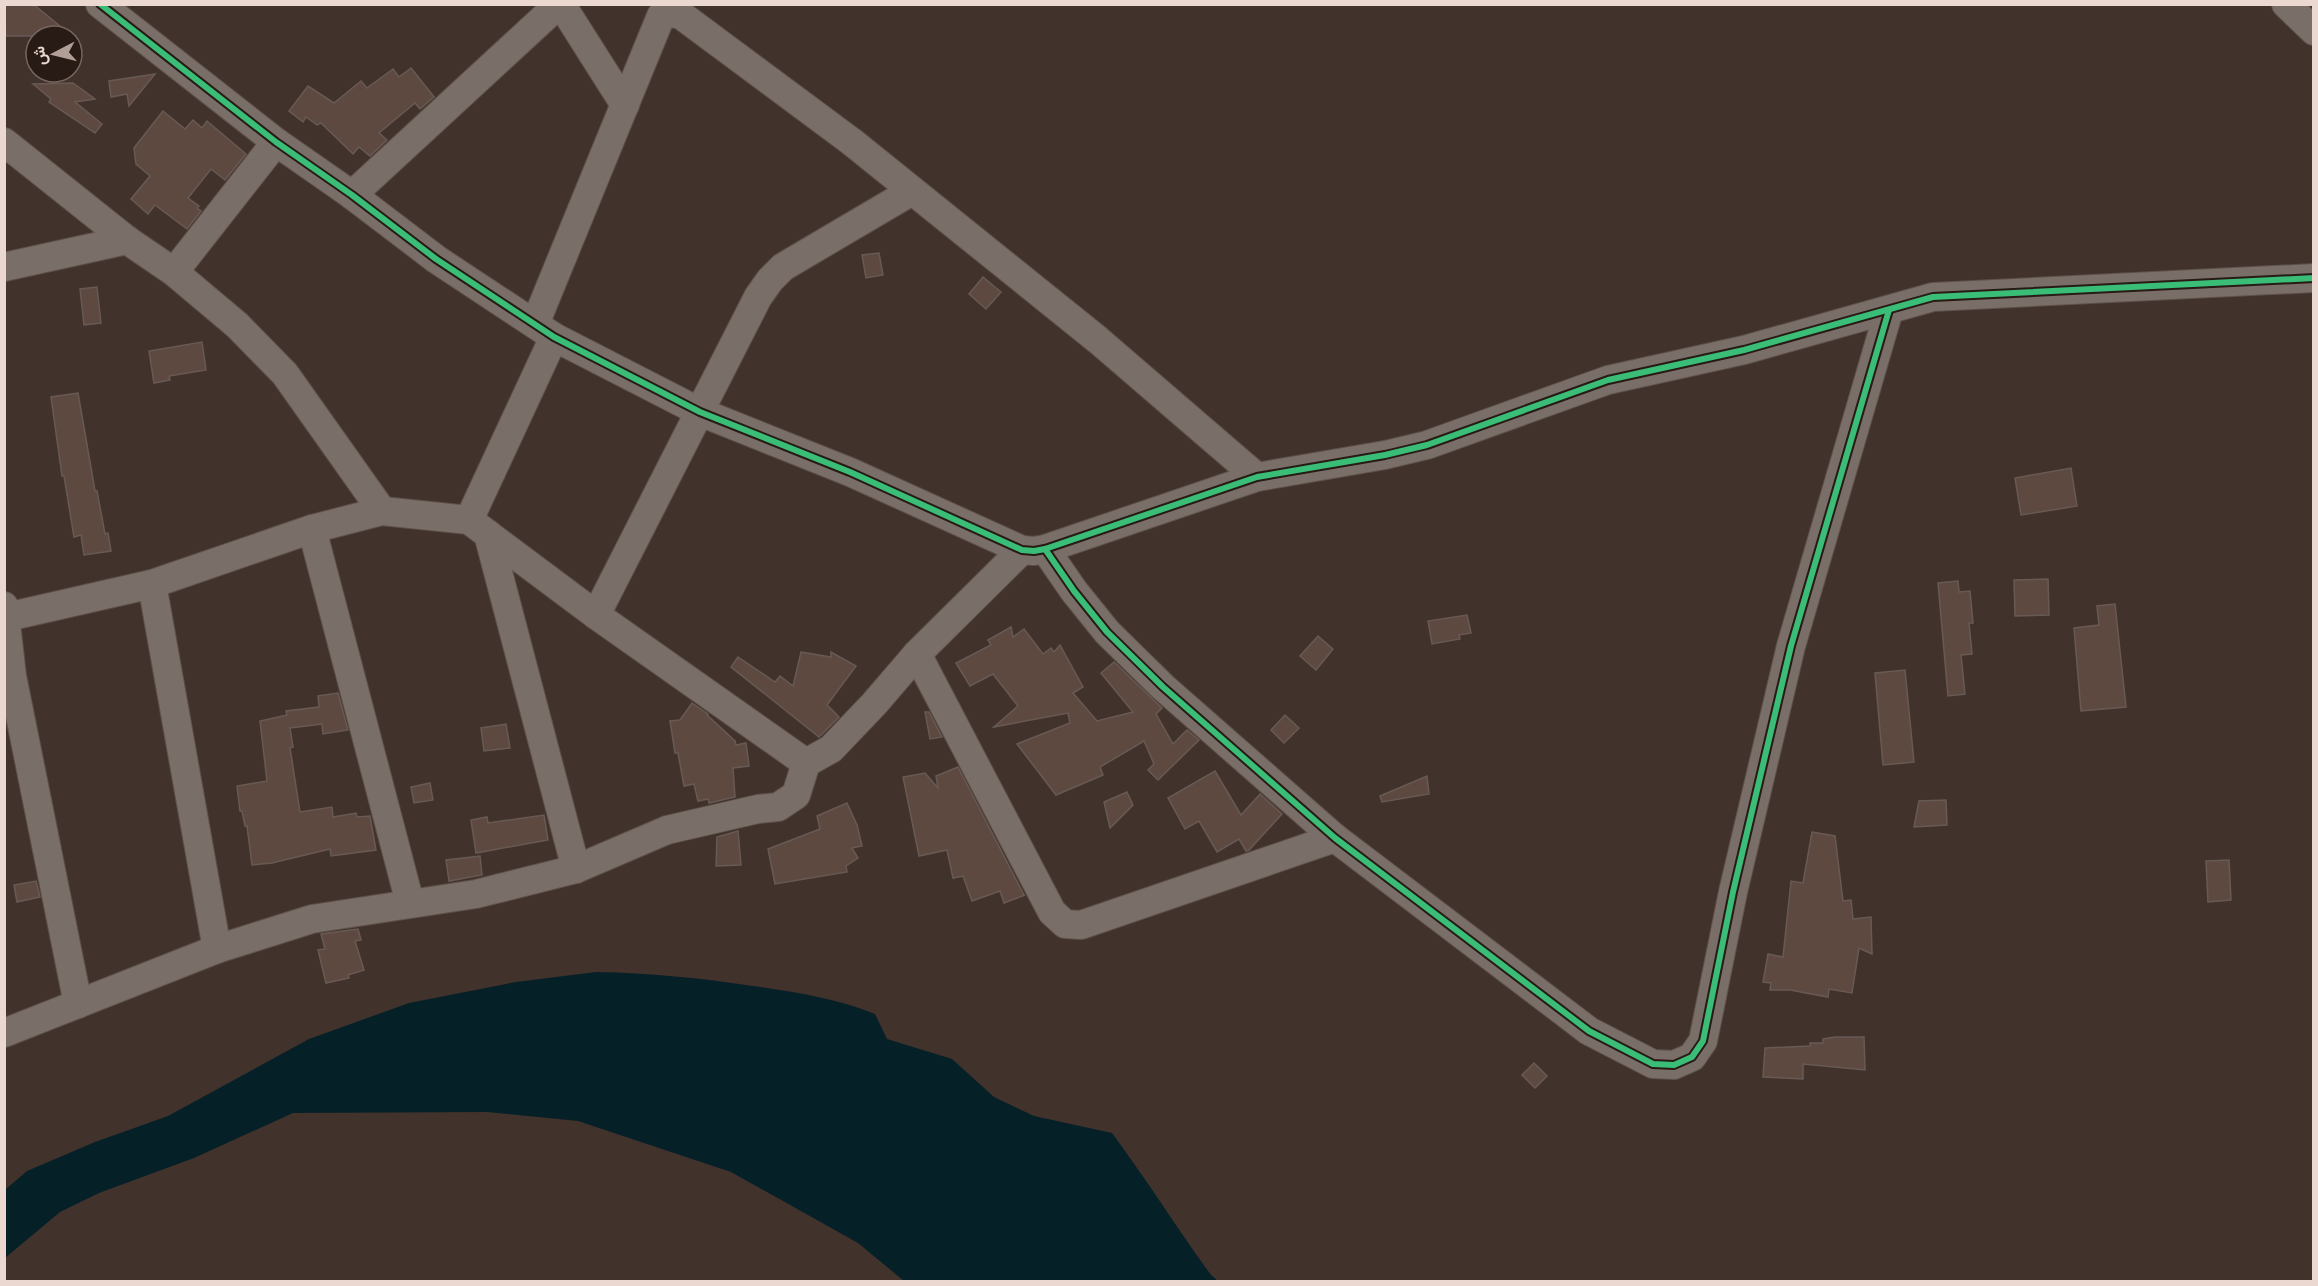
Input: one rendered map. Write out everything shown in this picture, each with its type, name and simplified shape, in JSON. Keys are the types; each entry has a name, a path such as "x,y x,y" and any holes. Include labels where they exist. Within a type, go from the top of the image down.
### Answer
{"street":[{"path":"100,4 276,142 352,195 436,259 544,331 700,412 1034,549 1074,591 1107,632 1163,687 1335,838 1589,1031 1653,1064 1674,1065 1692,1057 1703,1041 1733,892 1791,646 1889,310"},
{"path":"352,195 560,4 625,105"},
{"path":"2286,4 2313,31"},
{"path":"576,869 478,527 544,331 625,105 661,16 671,13 681,15 852,142 1098,340 1257,477"},
{"path":"4,142 127,240 174,272 237,325 285,374 382,511"},
{"path":"174,272 276,142"},
{"path":"597,615 759,297 770,280 783,267 912,191"},
{"path":"4,267 127,240"},
{"path":"4,1033 217,949 312,919 476,894 576,869 667,830 758,809 778,807 796,795 806,763 831,749 917,654 1034,549 1257,477 1427,445 1608,380 1744,350 1933,297 2313,278"},
{"path":"78,1004 8,677 6,611 152,584 312,529 382,511 478,527 597,615 806,763"},
{"path":"312,529 410,903"},
{"path":"152,584 217,949"},
{"path":"917,654 1052,912 1065,924 1081,925 1335,838"}],"water":[{"path":"596,972 675,976 769,988 830,1000 875,1014 887,1039 952,1059 994,1097 1034,1116 1112,1133 1211,1275 1218,1281 904,1281 858,1243 731,1172 578,1121 487,1112 293,1113 194,1158 99,1193 60,1212 5,1258 5,1190 27,1171 95,1142 168,1116 309,1039 409,1003 516,982"}],"building":[{"path":"4,4 33,4 57,24 24,24 24,36 6,36"},
{"path":"411,68 434,97 420,109 415,103 379,133 387,140 370,156 359,147 353,154 321,123 317,125 306,117 303,122 289,111 308,86 334,103 361,81 367,88 393,69 399,77"},
{"path":"155,74 129,106 127,94 111,97 109,81"},
{"path":"33,84 74,84 95,99 75,102 102,124 95,133 49,102 51,99"},
{"path":"163,111 185,129 193,120 202,128 207,121 246,154 225,180 211,169 188,198 199,206 197,208 201,211 187,229 155,205 148,214 131,199 150,176 136,164 134,148"},
{"path":"879,253 883,275 866,278 862,255"},
{"path":"983,277 1001,292 986,309 969,294"},
{"path":"97,287 101,323 84,325 80,289"},
{"path":"202,342 206,370 169,376 170,380 154,383 149,351"},
{"path":"78,393 95,491 97,491 105,534 108,533 111,551 84,555 81,535 74,537 64,476 62,476 51,397"},
{"path":"2071,468 2077,506 2021,515 2015,478"},
{"path":"2048,579 2049,615 2015,616 2014,580"},
{"path":"1958,581 1959,592 1970,591 1973,623 1969,623 1972,654 1961,655 1965,694 1948,696 1938,583"},
{"path":"2115,604 2126,707 2081,711 2074,628 2099,625 2097,606"},
{"path":"1467,615 1471,633 1459,635 1460,639 1432,644 1428,621"},
{"path":"1011,627 1013,637 1024,629 1043,654 1051,648 1054,652 1060,645 1083,687 1073,693 1097,721 1133,712 1101,673 1114,662 1162,708 1156,714 1173,744 1187,730 1199,740 1158,780 1148,770 1154,764 1144,741 1100,767 1103,775 1056,795 1017,744 1070,723 1068,713 994,727 1018,706 993,674 970,686 956,663 991,645 988,640"},
{"path":"1318,636 1333,649 1316,670 1300,656"},
{"path":"801,652 831,657 831,652 856,666 827,705 839,717 819,737 731,667 738,657 775,682 780,676 793,686"},
{"path":"1905,670 1914,762 1883,765 1875,673"},
{"path":"338,693 348,730 323,734 322,724 290,728 293,747 290,748 300,812 332,807 333,817 356,813 357,817 370,816 376,850 331,856 330,849 272,863 252,865 247,826 245,826 242,811 240,811 237,786 267,781 260,721 287,715 286,711 319,707 318,696"},
{"path":"692,703 708,714 735,741 736,745 746,743 749,766 733,768 735,797 709,803 708,799 698,801 694,784 684,786 678,753 675,753 670,721 680,720"},
{"path":"925,712 929,712 942,737 930,739"},
{"path":"1285,715 1299,728 1284,743 1271,730"},
{"path":"506,724 510,748 484,751 481,728"},
{"path":"958,767 1025,895 1004,903 1000,891 972,901 963,876 953,878 947,850 919,856 903,777 925,773 938,788 936,776"},
{"path":"1215,771 1241,815 1260,794 1282,814 1249,850 1246,851 1239,839 1217,852 1199,821 1185,829 1168,798"},
{"path":"1427,776 1429,794 1382,802 1380,796"},
{"path":"430,783 433,800 414,803 411,787"},
{"path":"1127,792 1133,805 1110,828 1104,802"},
{"path":"1946,800 1947,825 1914,827 1919,801"},
{"path":"847,803 857,825 862,846 852,848 858,858 846,866 847,872 775,884 768,849 820,829 817,816"},
{"path":"544,815 548,840 476,853 471,820 487,817 488,823"},
{"path":"738,831 741,865 716,866 717,837"},
{"path":"1812,832 1835,836 1843,901 1851,900 1853,919 1871,917 1872,954 1859,948 1852,993 1829,989 1828,997 1790,990 1770,990 1771,983 1763,982 1768,954 1783,957 1791,881 1803,883"},
{"path":"480,856 482,875 449,881 446,860"},
{"path":"2229,860 2231,900 2208,902 2206,861"},
{"path":"36,881 40,897 17,902 14,885"},
{"path":"358,929 361,940 355,941 364,970 348,975 349,978 326,983 318,950 325,949 321,934"},
{"path":"1864,1037 1865,1070 1803,1064 1803,1079 1763,1077 1765,1048 1810,1046 1810,1043 1823,1043 1823,1039"},
{"path":"1534,1063 1547,1076 1535,1088 1522,1075"}],"cycle path":[{"path":"100,4 276,142 352,195 436,259 554,337 700,412 850,472 1022,550 1045,549 1257,477 1385,455 1427,445 1608,380 1744,350 1933,297 2314,278"},
{"path":"1045,549 1074,591 1107,632 1163,687 1335,838 1589,1031 1653,1064 1674,1065 1692,1057 1703,1041 1733,892 1791,646 1889,310"}]}
